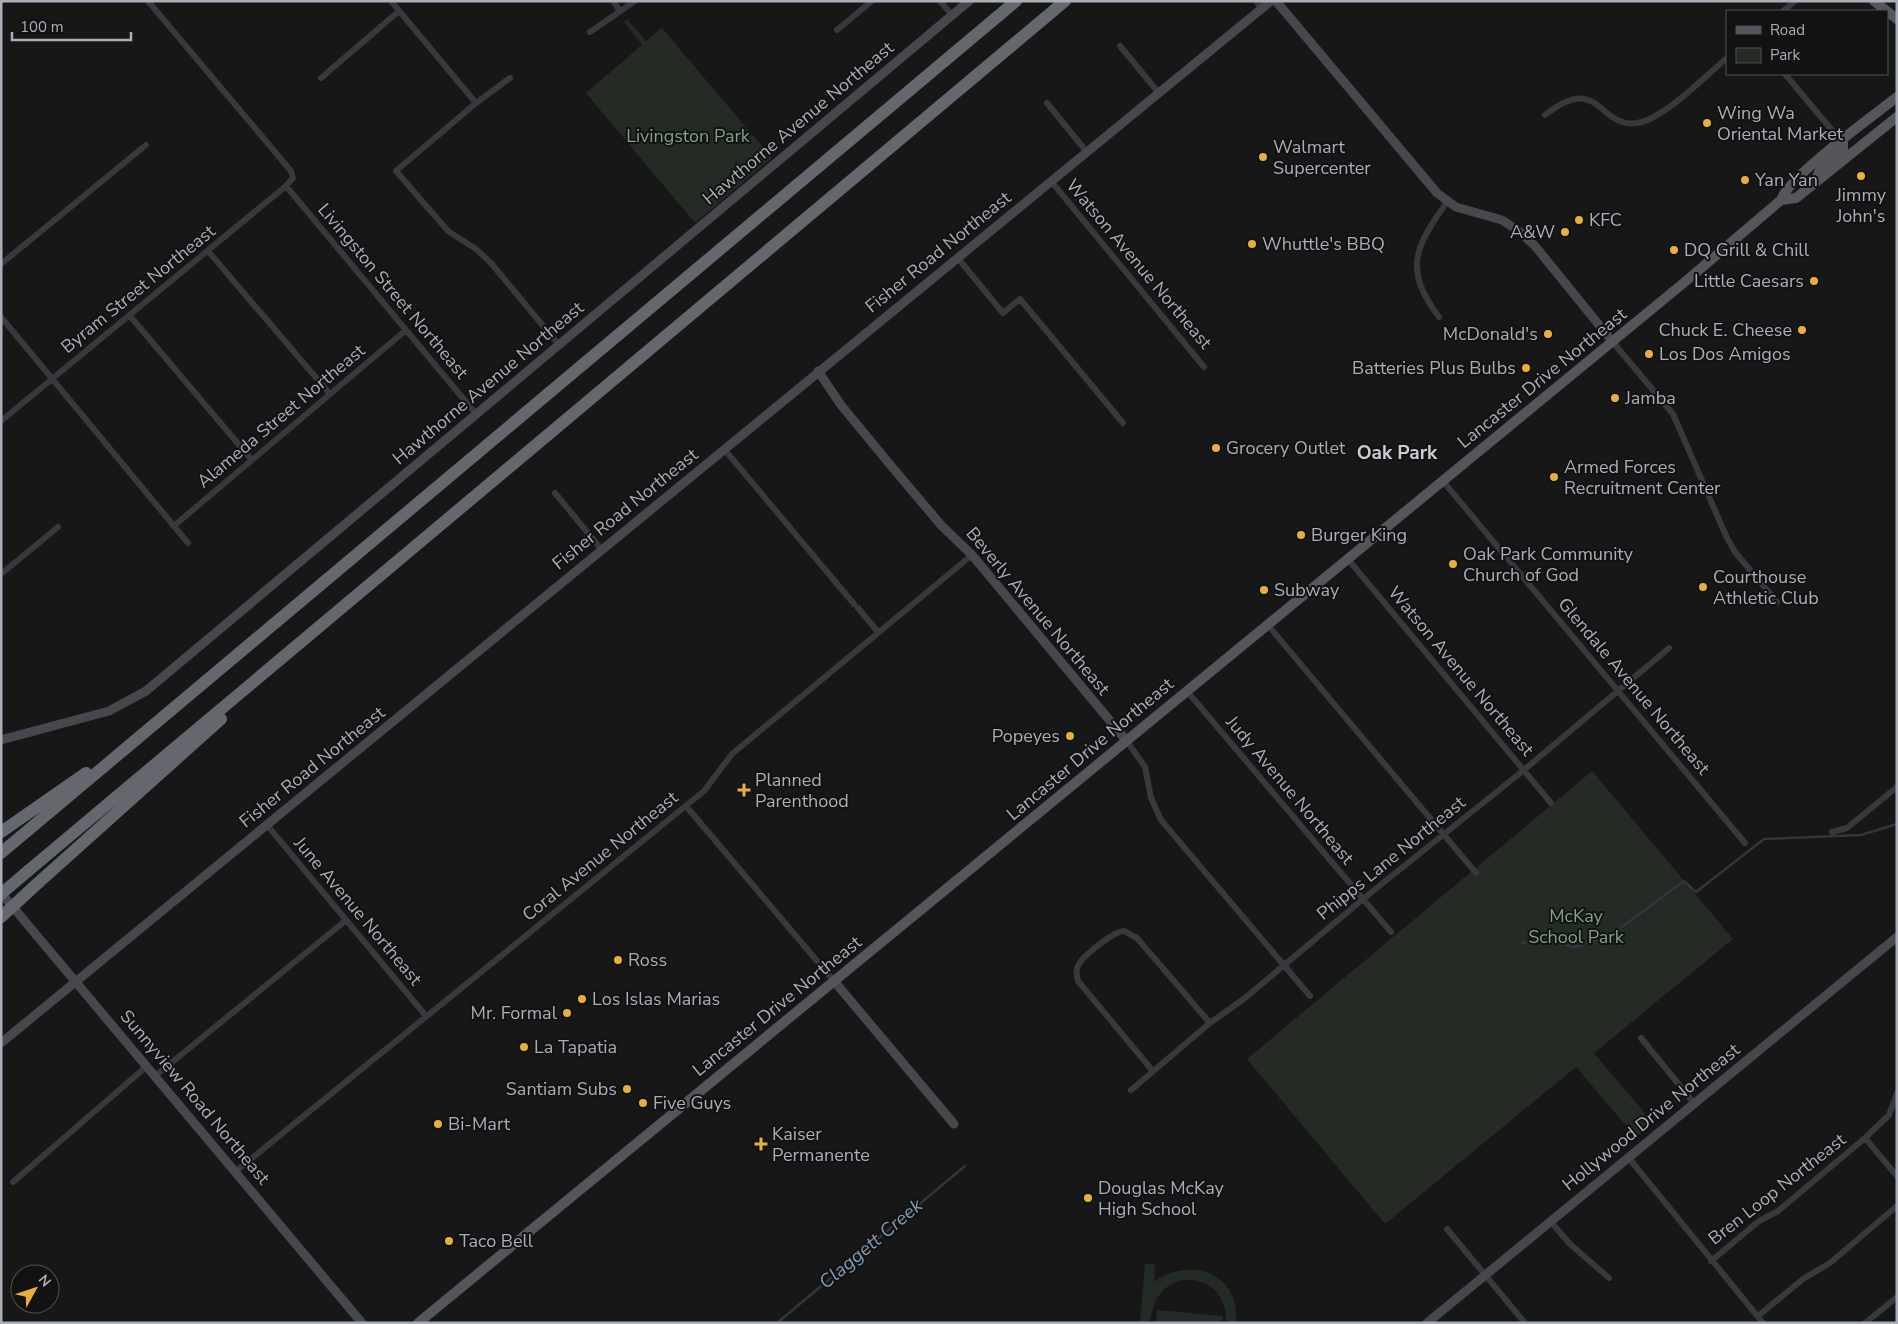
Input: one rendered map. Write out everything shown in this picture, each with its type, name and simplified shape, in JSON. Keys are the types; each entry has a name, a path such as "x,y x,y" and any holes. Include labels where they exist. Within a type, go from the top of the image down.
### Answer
{"highway":[{"path":"4,850 1016,1"},
{"path":"1,894 1066,1"},
{"path":"1,917 210,730 260,677"},
{"path":"1,832 130,744"}],"main road":[{"path":"1874,1 1886,10"},
{"name":"Lancaster Drive Northeast","path":"418,1323 1612,341 1782,200 1788,187 1897,97"},
{"name":"Lancaster Drive Northeast","path":"1782,200 1796,198 1897,117"},
{"path":"1815,182 1821,168 1843,148 1842,141"}],"street":[{"name":"Byram Street Northeast","path":"1,421 130,316 286,186 293,178 292,171 148,1"},
{"path":"391,1 476,104"},
{"path":"613,1 620,11"},
{"path":"590,32 635,1"},
{"path":"837,30 872,1"},
{"path":"940,1 952,15"},
{"name":"Hawthorne Avenue Northeast","path":"1,740 109,712 139,696 969,1"},
{"name":"Fisher Road Northeast","path":"1,1043 1158,92 1259,5 1271,1"},
{"path":"1276,1 1437,193 1456,207 1502,220 1520,232 1535,246 1673,414 1726,538 1777,602"},
{"path":"1784,10 1795,1"},
{"path":"321,78 399,11"},
{"path":"1120,46 1158,92"},
{"path":"1545,114 1560,103 1573,98 1588,99 1622,121 1636,124 1662,113 1726,59"},
{"path":"1787,75 1842,141"},
{"path":"510,78 396,171 448,231 476,249 491,263 559,344"},
{"path":"1047,103 1086,151"},
{"path":"1,264 146,145"},
{"name":"Watson Avenue Northeast","path":"1050,181 1204,367"},
{"name":"Livingston Street Northeast","path":"286,186 476,414"},
{"path":"1439,317 1421,291 1415,268 1421,243 1447,202"},
{"path":"208,251 330,394"},
{"path":"957,257 1003,313 1020,299 1123,423"},
{"path":"1,316 188,543"},
{"path":"130,316 251,459"},
{"name":"Alameda Street Northeast","path":"175,525 406,330"},
{"name":"Beverly Avenue Northeast","path":"818,372 841,405 892,467 941,525 972,555 1126,740 1145,767 1151,798 1161,820 1310,996"},
{"path":"724,449 878,632"},
{"name":"Glendale Avenue Northeast","path":"1442,480 1745,843"},
{"path":"554,493 602,550"},
{"path":"1,574 58,527"},
{"name":"Coral Avenue Northeast","path":"236,1171 708,788 732,754 972,555"},
{"name":"Watson Avenue Northeast","path":"1347,558 1551,803"},
{"path":"1267,624 1476,873"},
{"name":"Phipps Lane Northeast","path":"1130,1090 1152,1070 1210,1023 1245,998 1363,899 1524,770 1669,648"},
{"name":"Judy Avenue Northeast","path":"1186,690 1391,932"},
{"path":"1832,832 1848,828 1897,787"},
{"path":"686,806 954,1124"},
{"name":"June Avenue Northeast","path":"267,825 426,1016"},
{"name":"Sunnyview Road Northeast","path":"1,894 362,1323"},
{"path":"155,1076 345,921"},
{"path":"1152,1070 1078,981 1076,968 1080,962 1112,935 1124,931 1137,938 1210,1023"},
{"name":"Hollywood Drive Northeast","path":"1426,1323 1897,937"},
{"path":"1641,1038 1694,1103"},
{"path":"13,1182 147,1066"},
{"name":"Bren Loop Northeast","path":"1711,1261 1759,1221 1778,1211 1865,1138 1889,1115 1897,1093"},
{"path":"1865,1138 1897,1176"},
{"path":"1628,1157 1763,1323"},
{"path":"1758,1316 1803,1279 1830,1263 1897,1206"},
{"path":"1550,1221 1570,1244 1609,1278"},
{"path":"1447,1229 1525,1323"},
{"path":"1865,1323 1897,1297"}],"green space":[{"name":"Livingston Park","path":"627,19 646,41 662,28 772,158 695,223 586,93 642,45 624,22"},
{"name":"McKay School Park","path":"1592,771 1733,939 1594,1053 1653,1123 1636,1137 1576,1067 1385,1224 1247,1059"},
{"path":"1145,1264 1155,1264 1154,1282 1168,1274 1183,1270 1197,1270 1210,1274 1222,1281 1230,1292 1235,1306 1236,1323 1226,1323 1224,1306 1217,1292 1205,1284 1192,1280 1178,1281 1165,1289 1155,1303 1150,1323 1140,1323"},
{"path":"1157,1310 1223,1316 1222,1323 1156,1323"}],"waterway":[{"name":"Claggett Creek","path":"1522,943 1539,939 1575,947 1611,935 1684,881 1696,892 1764,839 1861,835 1897,824"},
{"name":"Claggett Creek","path":"777,1323 965,1166"}],"place":[{"name":"Wing Wa Oriental Market","path":"1707,123"},
{"name":"Walmart Supercenter","path":"1263,157"},
{"name":"Jimmy John's","path":"1861,176"},
{"name":"Yan Yan","path":"1745,180"},
{"name":"KFC","path":"1579,220"},
{"name":"A&W","path":"1565,232"},
{"name":"Whuttle's BBQ","path":"1252,244"},
{"name":"DQ Grill & Chill","path":"1674,250"},
{"name":"Little Caesars","path":"1814,281"},
{"name":"Chuck E. Cheese","path":"1802,330"},
{"name":"McDonald's","path":"1548,334"},
{"name":"Los Dos Amigos","path":"1649,354"},
{"name":"Batteries Plus Bulbs","path":"1526,368"},
{"name":"Jamba","path":"1615,398"},
{"name":"Grocery Outlet","path":"1216,448"},
{"name":"Armed Forces Recruitment Center","path":"1554,477"},
{"name":"Burger King","path":"1301,535"},
{"name":"Oak Park Community Church of God","path":"1453,564"},
{"name":"Courthouse Athletic Club","path":"1703,587"},
{"name":"Subway","path":"1264,590"},
{"name":"Popeyes","path":"1070,736"},
{"name":"Planned Parenthood","path":"744,790"},
{"name":"Ross","path":"618,960"},
{"name":"Los Islas Marias","path":"582,999"},
{"name":"Mr. Formal","path":"567,1013"},
{"name":"La Tapatia","path":"524,1047"},
{"name":"Santiam Subs","path":"627,1089"},
{"name":"Five Guys","path":"643,1103"},
{"name":"Bi-Mart","path":"438,1124"},
{"name":"Kaiser Permanente","path":"761,1144"},
{"name":"Douglas McKay High School","path":"1088,1198"},
{"name":"Taco Bell","path":"449,1241"}],"district":[{"name":"Oak Park","path":"1397,453"}]}
